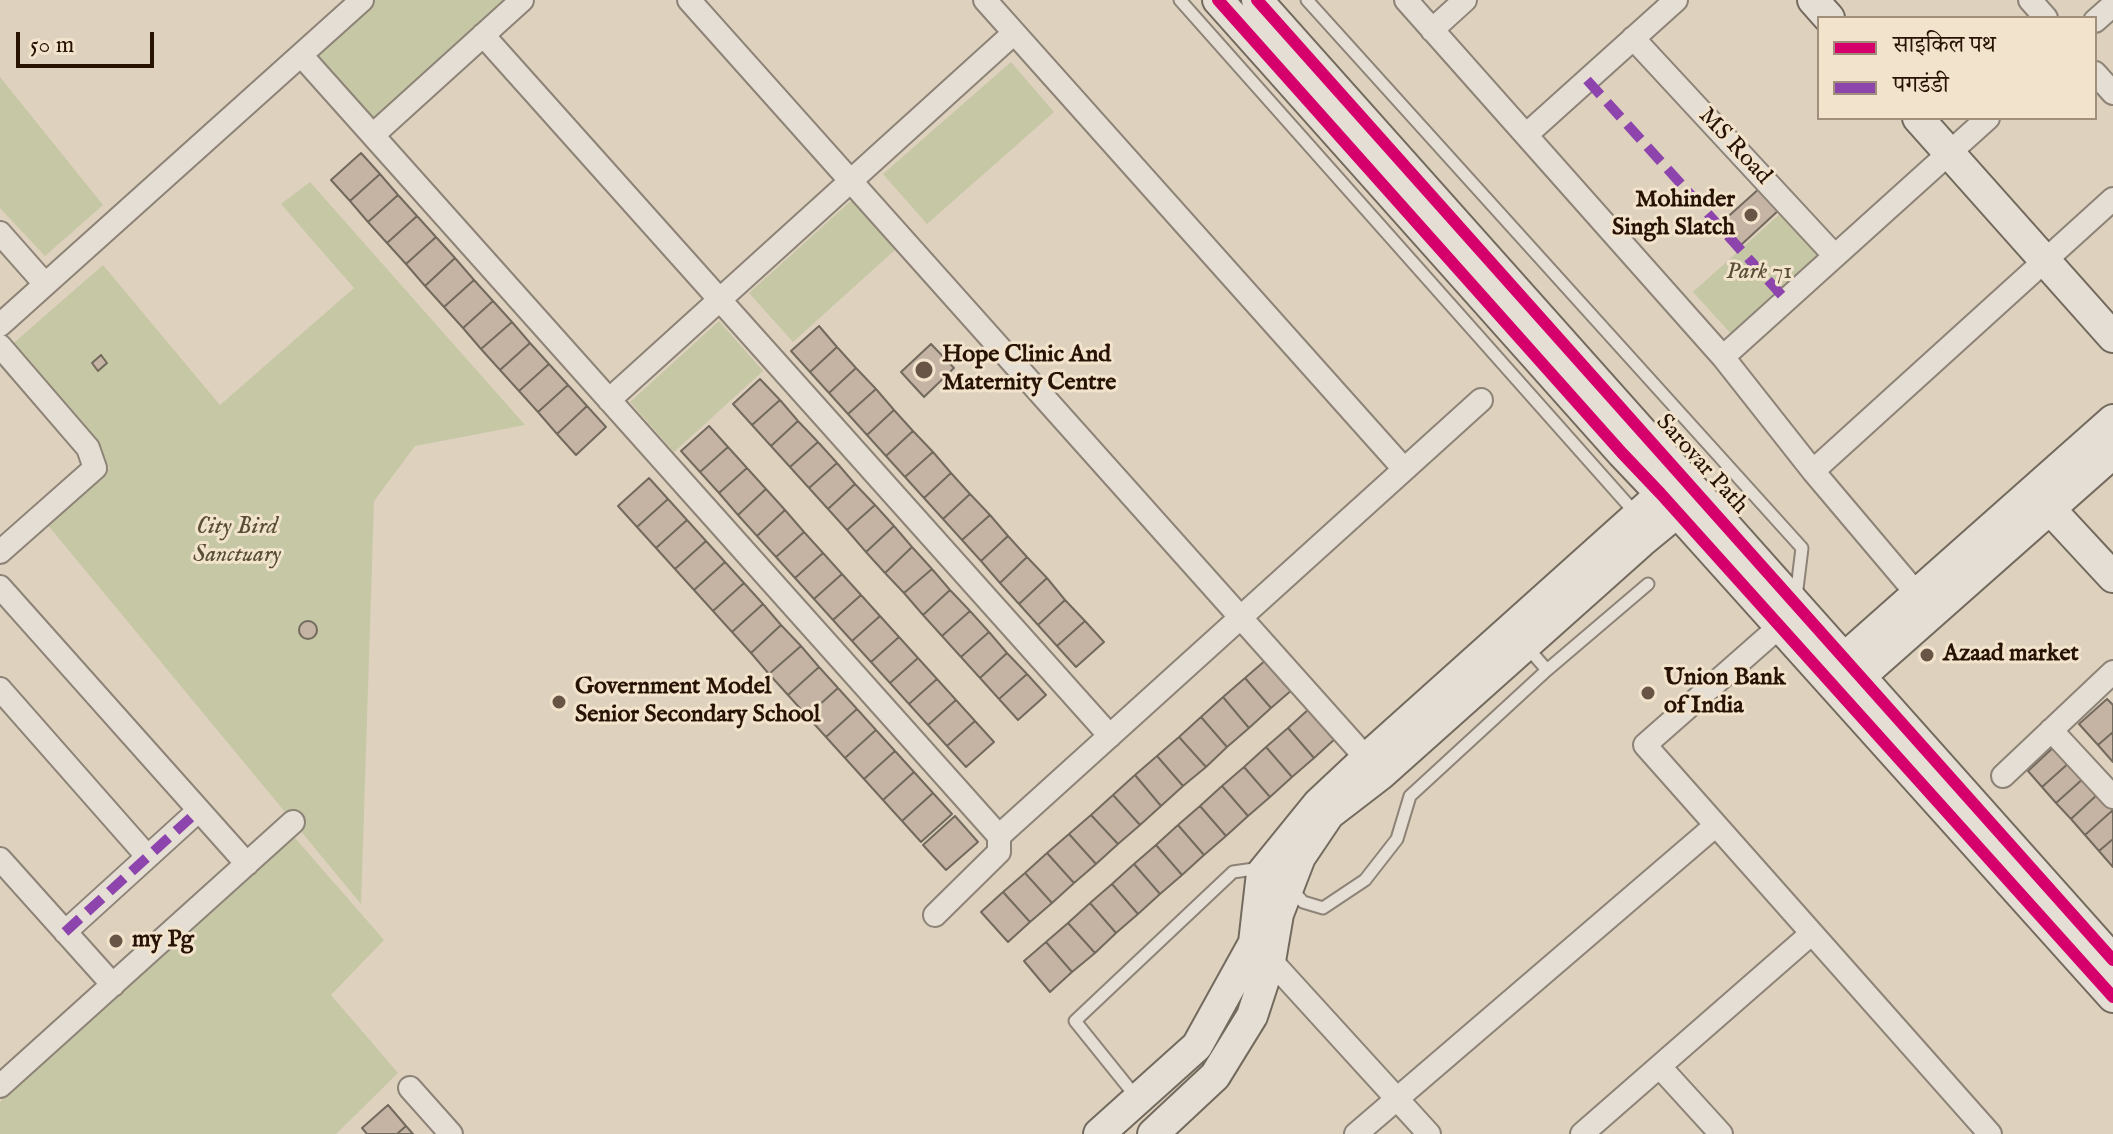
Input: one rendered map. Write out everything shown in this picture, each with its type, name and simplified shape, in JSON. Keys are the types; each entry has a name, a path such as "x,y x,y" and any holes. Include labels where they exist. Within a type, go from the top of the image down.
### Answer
{"main road":[{"name":"Sarovar Path","path":"1218,0 1622,453 1680,494 1707,548 1787,615"},
{"name":"Sarovar Path","path":"1257,0 1787,615 2113,960"},
{"path":"1813,0 1827,16"},
{"path":"1920,120 2113,337"},
{"path":"1842,676 2042,500 2113,420"},
{"path":"1622,453 1633,488 1631,529"},
{"path":"1842,676 1917,594 2042,500 2113,453"},
{"path":"1099,1134 1197,1046 1262,952 1278,914 1275,879 1300,857 1329,814 1374,766 1519,636 1631,529 1680,494"},
{"path":"2042,500 2113,577"},
{"path":"1631,529 1707,548"},
{"name":"Sarovar Path","path":"1842,676 2113,997"},
{"path":"1153,1134 1215,1076 1252,1016 1262,952"}],"street":[{"path":"0,325 362,0"},
{"path":"373,135 522,0"},
{"path":"689,0 1374,766"},
{"path":"985,0 1404,469"},
{"path":"1406,0 1723,357 1813,471 1917,594"},
{"path":"1432,30 1465,0"},
{"path":"1526,135 1676,0"},
{"path":"2030,0 2044,16"},
{"path":"2097,19 2113,5"},
{"path":"609,400 1014,33"},
{"path":"483,35 1110,736"},
{"name":"MS Road","path":"1633,38 1835,256"},
{"path":"301,55 999,836 999,852 935,915"},
{"path":"2097,75 2113,93"},
{"path":"1723,357 1986,120"},
{"path":"1813,471 2113,199"},
{"path":"0,233 45,284"},
{"path":"0,346 88,448 95,468 0,552"},
{"path":"999,836 1481,400"},
{"path":"0,587 247,864"},
{"path":"1787,615 1645,745 1990,1134"},
{"path":"2003,776 2113,672"},
{"path":"0,689 147,856"},
{"path":"2051,730 2113,797"},
{"path":"65,932 198,811"},
{"path":"0,1086 293,822"},
{"path":"1356,1134 1715,826"},
{"path":"0,859 113,985"},
{"path":"1582,1134 1811,934"},
{"path":"1262,952 1429,1134"},
{"path":"1660,1067 1721,1134"},
{"path":"410,1088 451,1134"}],"lane":[{"path":"1180,0 1631,529"},
{"path":"1307,0 1802,548 1787,615"},
{"path":"1137,1098 1075,1021 1233,872 1254,869 1275,879 1303,902 1323,908 1365,880 1397,839 1410,796 1547,670 1648,584"},
{"path":"1519,636 1547,670"}],"green space":[{"path":"374,0 505,0 358,133 300,68"},
{"path":"1011,62 1054,112 927,224 883,174"},
{"path":"0,77 103,205 45,256 0,208"},
{"name":"City Bird Sanctuary","path":"310,182 525,425 415,446 374,501 361,904 47,524 110,468 8,348 103,265 220,405 354,288 281,204"},
{"path":"852,200 896,249 793,342 749,293"},
{"name":"Park 71","path":"1782,212 1822,256 1734,337 1693,292"},
{"path":"719,321 763,371 674,452 630,402"},
{"path":"288,830 384,940 331,995 398,1073 336,1134 0,1134 0,1102"}],"building":[{"path":"361,153 380,174 350,201 331,180"},
{"path":"380,174 398,195 368,222 350,201"},
{"name":"Mohinder Singh Slatch","path":"1761,187 1780,209 1741,245 1722,222"},
{"path":"398,195 417,216 387,243 368,222"},
{"path":"417,216 436,237 406,264 387,243"},
{"path":"436,237 455,258 425,286 406,264"},
{"path":"455,258 474,280 444,307 425,286"},
{"path":"474,280 493,301 463,328 444,307"},
{"path":"493,301 512,322 481,349 463,328"},
{"path":"512,322 530,343 500,370 481,349"},
{"path":"819,326 837,347 810,372 791,351"},
{"path":"530,343 549,364 519,391 500,370"},
{"path":"931,344 954,368 924,397 901,372"},
{"path":"837,347 856,368 829,393 810,372"},
{"path":"101,355 107,363 98,371 92,363"},
{"path":"549,364 568,385 538,412 519,391"},
{"path":"856,368 876,389 848,414 829,393"},
{"path":"760,379 780,400 752,425 733,404"},
{"path":"568,385 587,406 557,434 538,412"},
{"path":"876,389 894,410 867,435 848,414"},
{"path":"780,400 798,421 771,446 752,425"},
{"path":"587,406 606,427 576,455 557,434"},
{"path":"894,410 913,431 886,456 867,435"},
{"path":"798,421 818,442 790,467 771,446"},
{"path":"709,426 728,447 700,472 681,451"},
{"path":"913,431 933,452 905,477 886,456"},
{"path":"818,442 837,463 809,488 790,467"},
{"path":"728,447 747,468 719,493 700,472"},
{"path":"933,452 951,473 924,498 905,477"},
{"path":"837,463 855,484 828,509 809,488"},
{"path":"747,468 766,489 738,515 719,493"},
{"path":"951,473 970,494 943,519 924,498"},
{"path":"649,478 668,499 637,527 618,506"},
{"path":"855,484 875,505 847,530 828,509"},
{"path":"766,489 785,510 757,536 738,515"},
{"path":"970,494 990,515 962,540 943,519"},
{"path":"668,499 687,520 656,548 637,527"},
{"path":"875,505 894,526 866,552 847,530"},
{"path":"785,510 804,532 776,557 757,536"},
{"path":"990,515 1008,536 981,561 962,540"},
{"path":"687,520 706,541 675,569 656,548"},
{"path":"894,526 912,547 885,573 866,552"},
{"path":"804,532 823,553 795,578 776,557"},
{"path":"1008,536 1027,557 1000,583 981,561"},
{"path":"706,541 725,562 694,590 675,569"},
{"path":"912,547 932,569 904,593 885,573"},
{"path":"823,553 842,574 814,599 795,578"},
{"path":"1027,557 1047,578 1019,604 1000,583"},
{"path":"725,562 744,583 713,611 694,590"},
{"path":"932,569 950,590 923,615 904,593"},
{"path":"842,574 861,595 833,620 814,599"},
{"path":"1047,578 1065,600 1038,625 1019,604"},
{"path":"744,583 763,604 732,632 713,611"},
{"path":"950,590 970,611 942,636 923,615"},
{"path":"861,595 880,616 852,641 833,620"},
{"path":"1065,600 1085,621 1057,646 1038,625"},
{"path":"763,604 781,625 751,653 732,632"},
{"path":"970,611 989,632 961,657 942,636"},
{"path":"880,616 899,637 871,662 852,641"},
{"path":"308,621 317,630 308,639 299,630"},
{"path":"1085,621 1104,642 1076,667 1057,646"},
{"path":"781,625 801,646 769,674 751,653"},
{"path":"989,632 1007,653 980,678 961,657"},
{"path":"899,637 918,658 890,683 871,662"},
{"path":"801,646 819,667 788,695 769,674"},
{"path":"1007,653 1027,674 999,699 980,678"},
{"path":"918,658 937,679 909,704 890,683"},
{"path":"1267,659 1293,689 1271,708 1245,678"},
{"path":"819,667 838,688 807,716 788,695"},
{"path":"1027,674 1046,695 1018,720 999,699"},
{"path":"1245,678 1271,708 1249,728 1223,697"},
{"path":"937,679 956,700 928,725 909,704"},
{"path":"838,688 857,709 826,737 807,716"},
{"path":"1223,697 1249,728 1227,747 1201,717"},
{"path":"2107,699 2113,705 2113,732 2098,745 2079,724"},
{"path":"956,700 975,721 947,746 928,725"},
{"path":"1310,708 1336,738 1314,758 1288,728"},
{"path":"857,709 876,730 845,758 826,737"},
{"path":"1201,717 1227,747 1206,767 1179,737"},
{"path":"975,721 994,742 966,767 947,746"},
{"path":"1288,728 1314,758 1292,777 1266,747"},
{"path":"876,730 895,751 864,779 845,758"},
{"path":"2113,732 2113,762 2098,745"},
{"path":"1179,737 1206,767 1183,786 1157,756"},
{"path":"2056,745 2071,761 2042,787 2028,771"},
{"path":"1266,747 1292,777 1270,797 1244,767"},
{"path":"895,751 914,772 883,800 864,779"},
{"path":"1157,756 1183,786 1161,806 1135,775"},
{"path":"2071,761 2085,777 2056,803 2042,787"},
{"path":"1244,767 1270,797 1248,816 1222,786"},
{"path":"914,772 933,793 902,821 883,800"},
{"path":"1135,775 1161,806 1140,825 1113,795"},
{"path":"2085,777 2099,793 2071,819 2056,803"},
{"path":"1222,786 1248,816 1226,836 1200,806"},
{"path":"933,793 952,814 921,842 902,821"},
{"path":"2099,793 2113,810 2085,835 2071,819"},
{"path":"1113,795 1140,825 1118,844 1091,815"},
{"path":"1200,806 1226,836 1204,855 1178,825"},
{"path":"2113,810 2113,839 2099,851 2085,835"},
{"path":"1091,815 1118,844 1096,864 1069,834"},
{"path":"955,816 978,842 946,870 923,845"},
{"path":"1178,825 1204,855 1182,875 1156,845"},
{"path":"1069,834 1096,864 1074,883 1047,853"},
{"path":"2113,839 2113,867 2099,851"},
{"path":"1156,845 1182,875 1160,894 1134,864"},
{"path":"1047,853 1074,883 1052,903 1025,873"},
{"path":"1134,864 1160,894 1138,914 1112,884"},
{"path":"1025,873 1052,903 1030,922 1003,892"},
{"path":"1112,884 1138,914 1116,933 1090,903"},
{"path":"1003,892 1030,922 1008,942 981,912"},
{"path":"1090,903 1116,933 1095,953 1068,923"},
{"path":"1068,923 1095,953 1072,972 1046,942"},
{"path":"1046,942 1072,972 1050,992 1024,961"},
{"path":"388,1105 406,1126 397,1134 367,1134 362,1128"},
{"path":"406,1126 413,1134 397,1134"}],"marked path":[{"path":"1587,80 1786,300"},
{"path":"65,932 198,811"}],"cycle path":[{"path":"1218,0 2113,997"},
{"path":"1257,0 2113,960"}],"place":[{"name":"Mohinder Singh Slatch","path":"1751,215"},
{"name":"Hope Clinic And Maternity Centre","path":"924,370"},
{"name":"Azaad market","path":"1927,655"},
{"name":"Union Bank of India","path":"1648,693"},
{"name":"Government Model Senior Secondary School","path":"559,702"},
{"name":"my Pg","path":"116,941"}]}
